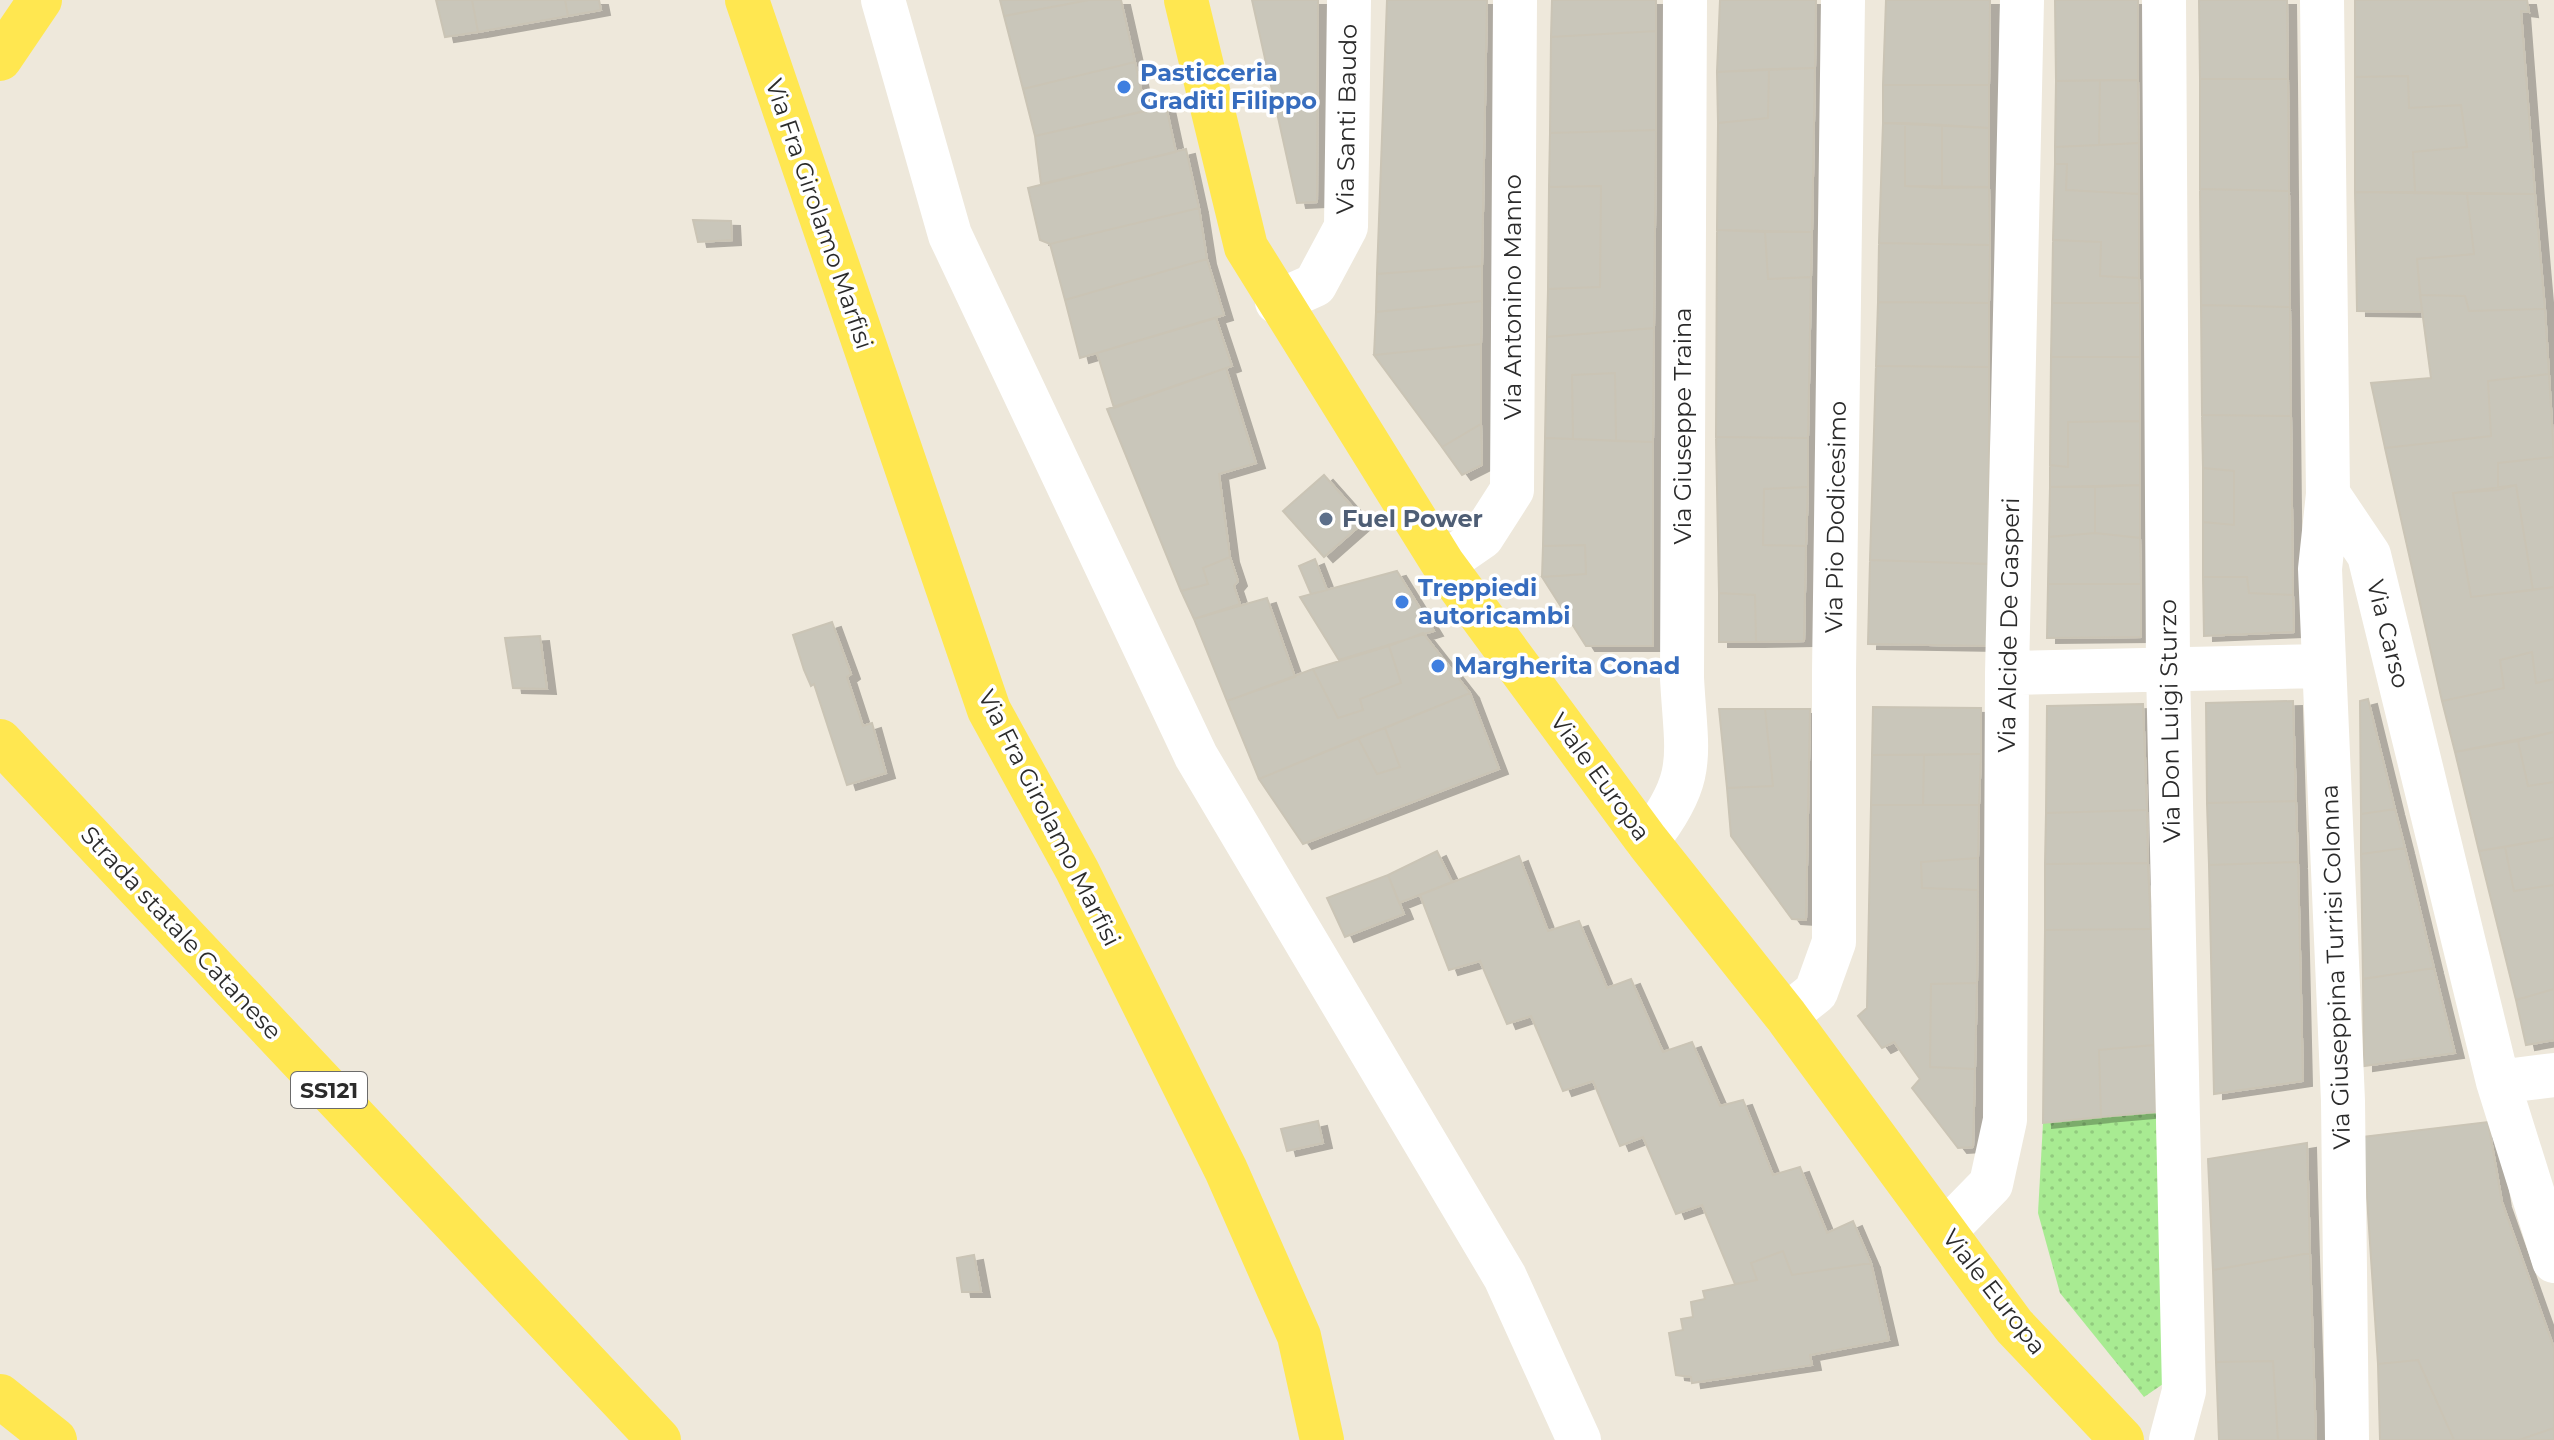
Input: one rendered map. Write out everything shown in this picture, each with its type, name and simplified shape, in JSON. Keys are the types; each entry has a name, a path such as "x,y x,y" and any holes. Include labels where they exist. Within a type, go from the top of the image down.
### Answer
{"main road":[{"path":"0,59 40,0"},
{"name":"Via Fra Girolamo Marfisi","path":"747,0 989,710 1077,870 1226,1170 1299,1336 1322,1440"},
{"name":"Viale Europa","path":"1186,0 1246,247 1277,302 1443,564 1647,841 1786,1016 2014,1326 2122,1440"},
{"name":"Strada statale Catanese","path":"0,741 659,1440"},
{"path":"0,1396 55,1440"}],"street":[{"path":"883,0 950,235 1189,741 1505,1277 1579,1440"},
{"name":"Via Santi Baudo","path":"1277,302 1315,285 1346,227 1349,0"},
{"name":"Via Antonino Manno","path":"1443,564 1482,537 1512,490 1515,0"},
{"name":"Via Giuseppe Traina","path":"1647,841 1671,811 1687,774 1682,678 1685,0"},
{"name":"Via Pio Dodicesimo","path":"1786,1016 1816,992 1834,942 1834,672 1843,0"},
{"name":"Via Alcide De Gasperi","path":"1946,1230 1991,1184 2005,1120 2007,673 2022,0"},
{"name":"Via Don Luigi Sturzo","path":"2164,0 2168,668 2184,1391 2171,1440"},
{"path":"2322,0 2328,494"},
{"name":"Via Giuseppina Turrisi Colonna","path":"2328,494 2320,569 2343,1101 2347,1440"},
{"name":"Via Carso","path":"2328,494 2369,555 2498,1082 2554,1261"},
{"path":"2007,673 2324,666"},
{"path":"2498,1082 2554,1075"}],"green space":[{"path":"2156,1112 2163,1384 2144,1397 2060,1293 2038,1213 2043,1123"}],"building":[{"path":"436,0 472,0 478,32 445,37"},
{"path":"472,0 565,0 568,16 478,32"},
{"path":"565,0 599,0 601,10 568,16"},
{"path":"1000,0 1089,0 1004,16"},
{"path":"1089,0 1121,0 1135,62 1023,89 1004,16"},
{"path":"1252,0 1318,0 1317,202 1297,203"},
{"path":"1387,0 1487,0 1482,266 1377,274"},
{"path":"1552,0 1656,0 1656,31 1551,37"},
{"path":"1720,0 1816,0 1815,68 1717,72"},
{"path":"1886,0 1990,0 1989,85 1883,85"},
{"path":"2055,0 2138,0 2138,80 2056,81"},
{"path":"2199,0 2287,0 2288,79 2200,79"},
{"path":"2355,0 2527,0 2529,12 2521,11 2535,194 2415,192 2413,152 2467,147 2461,105 2409,108 2408,76 2355,77"},
{"path":"1656,31 1656,130 1550,133 1551,37"},
{"path":"1135,62 1146,111 1035,136 1023,89"},
{"path":"1815,68 1812,232 1717,230 1718,123 1768,118 1769,69"},
{"path":"1769,69 1768,118 1718,123 1717,72"},
{"path":"2408,76 2409,108 2461,105 2467,147 2413,152 2415,192 2355,192 2355,77"},
{"path":"2200,79 2288,79 2289,191 2200,189"},
{"path":"2100,80 2138,80 2139,143 2099,145"},
{"path":"2100,80 2099,145 2055,147 2056,81"},
{"path":"1883,85 1989,85 1989,128 1883,123"},
{"path":"1166,106 1176,152 1041,184 1035,136"},
{"path":"1883,123 1905,123 1905,186 1989,187 1990,245 1879,243"},
{"path":"1905,123 1942,125 1942,188 1905,186"},
{"path":"1942,125 1989,128 1989,187 1942,188"},
{"path":"1656,130 1654,328 1547,337 1548,289 1600,287 1601,186 1549,187 1550,133"},
{"path":"2139,143 2139,194 2066,190 2067,164 2055,164 2055,147"},
{"path":"1186,149 1199,208 1050,244 1040,240 1028,188"},
{"path":"2055,164 2067,164 2066,190 2139,194 2139,278 2100,276 2101,242 2053,240"},
{"path":"1601,186 1600,287 1548,289 1549,187"},
{"path":"2200,189 2289,191 2290,307 2201,305"},
{"path":"2355,192 2467,194 2474,254 2417,259 2422,312 2357,311"},
{"path":"2467,194 2535,194 2545,309 2469,311 2465,296 2420,295 2417,259 2474,254"},
{"path":"1199,208 1207,259 1065,300 1050,244"},
{"path":"693,220 731,221 732,240 698,242"},
{"path":"1717,230 1765,232 1768,279 1811,277 1808,438 1716,437"},
{"path":"1765,232 1812,232 1811,277 1768,279"},
{"path":"2053,240 2101,242 2100,276 2139,278 2140,303 2052,303"},
{"path":"1879,243 1990,245 1989,303 1878,302"},
{"path":"1207,259 1224,315 1080,358 1065,300"},
{"path":"1482,266 1482,301 1376,312 1377,274"},
{"path":"2420,295 2465,296 2469,311 2545,309 2549,374 2488,381 2491,436 2385,448 2371,383 2431,378"},
{"path":"1482,301 1481,344 1374,355 1376,312"},
{"path":"1878,302 1989,303 1989,367 1876,366"},
{"path":"2052,303 2140,303 2140,357 2051,357"},
{"path":"2201,305 2290,307 2291,416 2202,415"},
{"path":"1216,318 1232,366 1114,408 1097,353"},
{"path":"1654,328 1653,442 1616,441 1615,373 1572,375 1573,439 1545,438 1547,337"},
{"path":"1481,344 1481,424 1442,447 1374,355"},
{"path":"2051,357 2140,357 2140,421 2068,422 2068,467 2050,465"},
{"path":"1876,366 1989,367 1989,564 1870,560"},
{"path":"1226,368 1256,463 1219,474 1230,557 1203,568 1208,584 1181,591 1107,409"},
{"path":"1615,373 1616,441 1573,439 1572,375"},
{"path":"2549,374 2554,457 2498,463 2498,490 2453,493 2471,597 2554,587 2554,679 2536,683 2532,652 2500,660 2504,688 2442,701 2385,448 2491,436 2488,381"},
{"path":"2202,415 2291,416 2293,595 2249,593 2247,577 2203,577 2203,522 2234,525 2234,471 2203,468"},
{"path":"2140,421 2140,485 2050,487 2050,465 2068,467 2068,422"},
{"path":"1481,424 1482,465 1462,475 1442,447"},
{"path":"1716,437 1808,438 1808,487 1764,489 1763,545 1806,546 1804,641 1756,642 1755,595 1719,593"},
{"path":"1545,438 1653,442 1653,646 1586,646 1542,577 1586,574 1585,545 1543,546"},
{"path":"2554,457 2554,587 2533,590 2516,485 2498,490 2498,463"},
{"path":"2203,468 2234,471 2234,525 2203,522"},
{"path":"1324,475 1365,521 1324,557 1283,511"},
{"path":"2140,485 2140,538 2095,533 2095,487"},
{"path":"2516,485 2533,590 2471,597 2453,493"},
{"path":"1808,487 1806,546 1763,545 1764,489"},
{"path":"2050,487 2095,487 2095,533 2049,537"},
{"path":"2095,533 2140,538 2141,584 2048,584 2049,537"},
{"path":"1585,545 1586,574 1542,577 1543,546"},
{"path":"1230,557 1238,581 1234,586 1240,604 1194,619 1181,591 1208,584 1203,568"},
{"path":"1315,559 1327,590 1311,594 1299,566"},
{"path":"1870,560 1989,564 1989,646 1868,644"},
{"path":"1397,571 1434,631 1339,660 1300,597"},
{"path":"2203,577 2247,577 2249,593 2293,595 2294,632 2204,636"},
{"path":"2048,584 2141,584 2141,637 2047,638"},
{"path":"1719,593 1755,595 1756,642 1719,642"},
{"path":"1267,598 1295,677 1227,701 1194,619"},
{"path":"832,622 851,674 847,677 863,726 872,723 886,773 847,785 814,684 811,686 804,670 793,635"},
{"path":"1423,633 1470,693 1259,779 1227,701 1313,669 1338,718 1363,710 1360,699 1401,683 1389,646"},
{"path":"540,636 547,689 513,688 505,638"},
{"path":"1389,646 1401,683 1360,699 1363,710 1338,718 1313,669"},
{"path":"2532,652 2536,683 2554,679 2554,732 2455,752 2442,701 2504,688 2500,660"},
{"path":"1470,693 1499,769 1303,844 1259,779 1358,738 1377,774 1400,767 1385,728"},
{"path":"2368,699 2395,809 2361,814 2360,701"},
{"path":"2293,701 2296,801 2207,803 2206,703"},
{"path":"2143,704 2147,810 2046,813 2047,706"},
{"path":"1873,707 1981,708 1981,754 1872,755"},
{"path":"1719,709 1765,709 1773,786 1727,788"},
{"path":"1765,709 1810,709 1806,920 1792,919 1731,836 1727,788 1773,786"},
{"path":"1385,728 1400,767 1377,774 1358,738"},
{"path":"2554,732 2554,782 2528,786 2518,741"},
{"path":"2518,741 2528,786 2554,782 2554,838 2479,851 2455,752"},
{"path":"1981,754 1979,805 1923,805 1924,755"},
{"path":"1872,755 1924,755 1923,805 1871,805"},
{"path":"2296,801 2298,862 2209,865 2207,803"},
{"path":"1871,805 1979,805 1978,858 1921,862 1922,888 1978,890 1977,983 1931,984 1930,1067 1975,1069 1973,1147 1958,1148 1912,1088 1920,1079 1894,1042 1882,1048 1858,1016 1867,1008"},
{"path":"2395,809 2405,848 2361,854 2361,814"},
{"path":"2147,810 2148,863 2045,864 2046,813"},
{"path":"2554,838 2554,885 2514,891 2505,847"},
{"path":"2505,847 2514,891 2554,885 2554,989 2516,1000 2479,851"},
{"path":"2405,848 2434,968 2363,979 2361,854"},
{"path":"1437,851 1452,882 1399,903 1388,875"},
{"path":"1519,856 1548,931 1579,921 1607,988 1631,979 1663,1052 1692,1042 1720,1106 1743,1100 1773,1175 1800,1167 1827,1233 1853,1221 1871,1263 1792,1275 1783,1251 1751,1263 1757,1280 1735,1284 1702,1205 1676,1214 1643,1137 1620,1146 1593,1081 1563,1091 1531,1016 1507,1024 1480,961 1449,970 1420,895"},
{"path":"1978,858 1978,890 1922,888 1921,862"},
{"path":"2298,862 2303,1081 2214,1094 2209,865"},
{"path":"2148,863 2151,929 2045,930 2045,864"},
{"path":"1388,875 1404,914 1345,937 1327,898"},
{"path":"2151,929 2154,1045 2099,1050 2101,1117 2043,1123 2045,930"},
{"path":"2434,968 2455,1053 2364,1066 2363,979"},
{"path":"1977,983 1975,1069 1930,1067 1931,984"},
{"path":"2554,989 2554,1040 2526,1045 2516,1000"},
{"path":"2154,1045 2156,1112 2101,1117 2099,1050"},
{"path":"1318,1121 1323,1143 1287,1151 1281,1129"},
{"path":"2488,1122 2502,1202 2554,1348 2554,1428 2519,1440 2454,1440 2418,1360 2378,1364 2363,1137"},
{"path":"2307,1143 2310,1253 2213,1270 2208,1159"},
{"path":"1783,1251 1792,1275 1871,1263 1889,1340 1810,1355 1812,1365 1692,1383 1691,1377 1676,1375 1669,1333 1683,1330 1681,1319 1693,1317 1691,1302 1705,1299 1703,1291 1757,1280 1751,1263"},
{"path":"2310,1253 2316,1440 2278,1440 2273,1361 2216,1362 2213,1270"},
{"path":"974,1255 981,1292 962,1292 957,1258"},
{"path":"2418,1360 2454,1440 2380,1440 2378,1364"},
{"path":"2273,1361 2278,1440 2219,1440 2216,1362"},
{"path":"2554,1428 2554,1440 2519,1440"}],"place":[{"name":"Pasticceria Graditi Filippo","path":"1124,87"},
{"name":"Fuel Power","path":"1326,519"},
{"name":"Treppiedi autoricambi","path":"1402,602"},
{"name":"Margherita Conad","path":"1438,666"}]}
